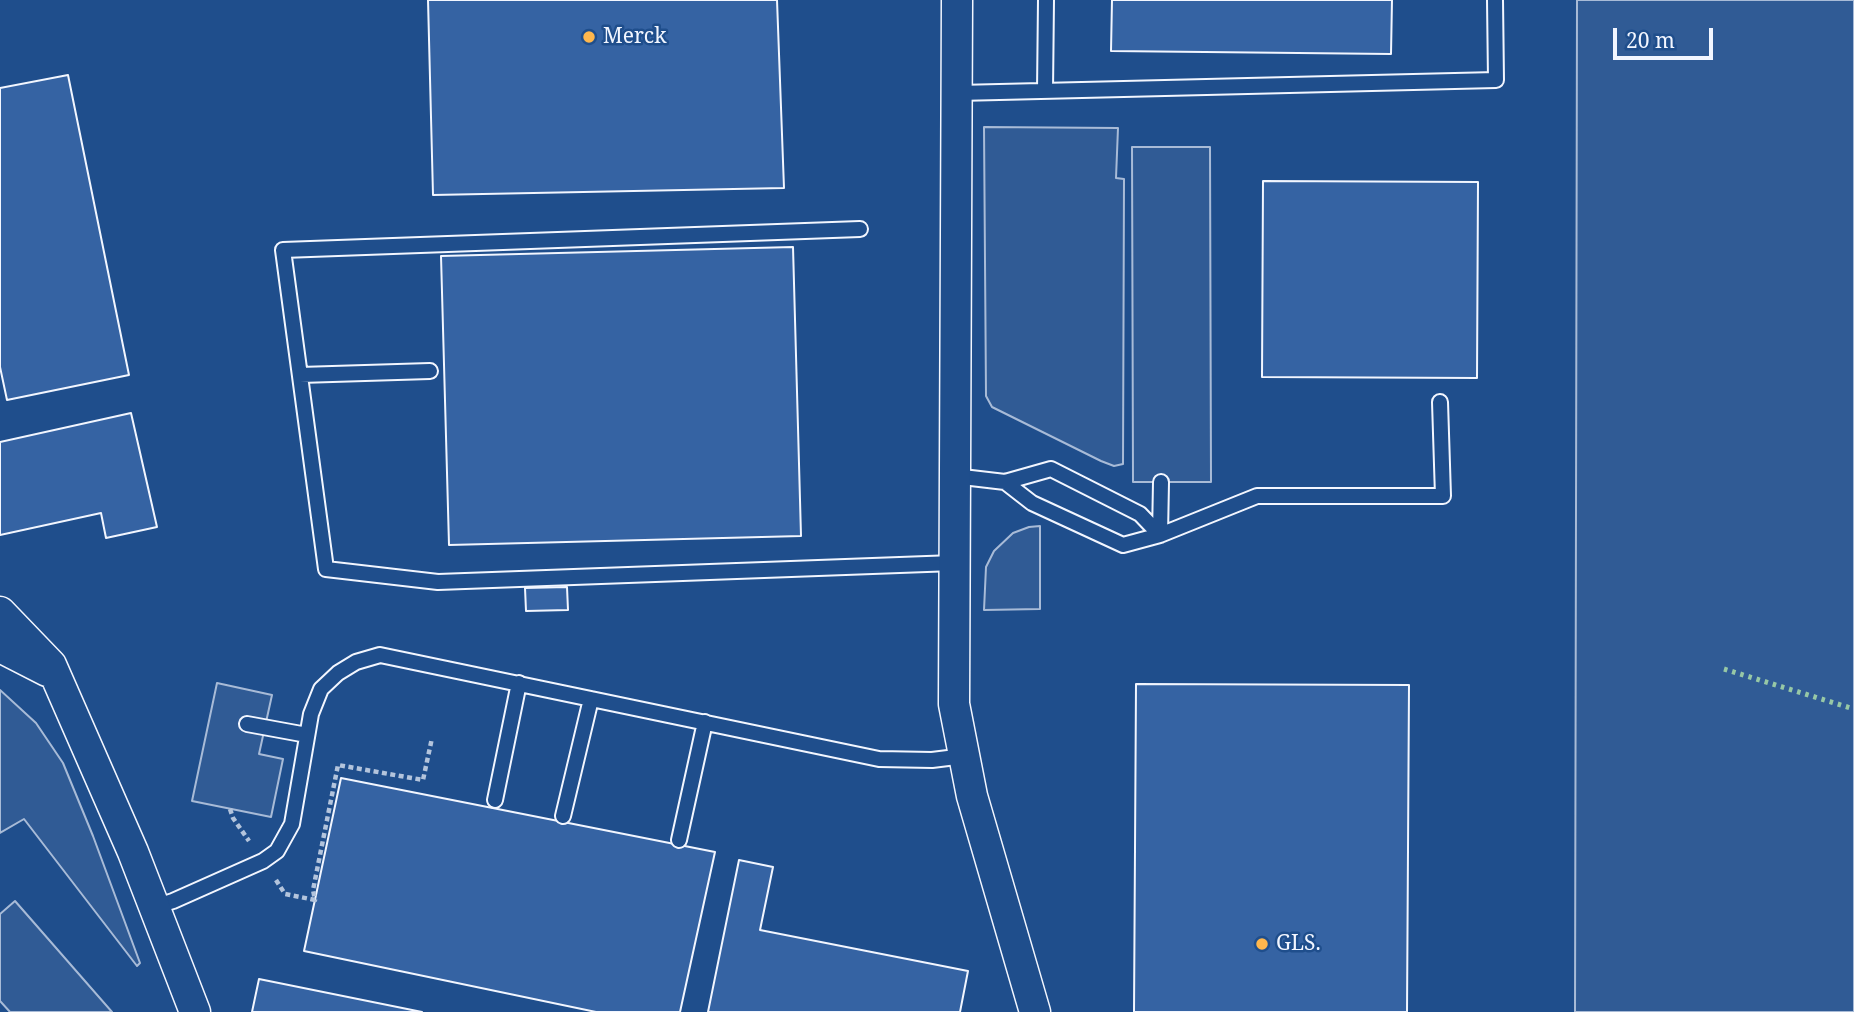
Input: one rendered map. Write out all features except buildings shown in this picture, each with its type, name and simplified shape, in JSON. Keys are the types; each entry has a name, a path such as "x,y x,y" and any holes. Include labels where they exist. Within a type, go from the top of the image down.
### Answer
{"street":[{"path":"957,0 954,705 972,796 1035,1012"},
{"path":"0,612 51,664 134,852 195,1012"},
{"path":"0,646 56,676"}],"lane":[{"path":"1045,91 1046,0"},
{"path":"958,93 1496,80 1495,0"},
{"path":"860,229 283,250 326,569 438,582 954,563"},
{"path":"300,375 430,371"},
{"path":"1005,482 1032,503 1123,545 1160,535 1257,496 1443,496 1440,402"},
{"path":"954,476 1005,482 1051,468 1140,514 1160,535"},
{"path":"1160,535 1161,482"},
{"path":"154,907 252,866 277,851 292,824 311,714 321,689 338,673 356,662 380,655 879,759 932,761 964,756"},
{"path":"495,800 519,683"},
{"path":"563,816 591,699"},
{"path":"678,840 705,722"},
{"path":"247,724 307,735"}],"path":[{"path":"316,900 313,890 338,765 424,780 432,738"}],"shaded area":[{"path":"1577,0 1854,0 1854,1012 1575,1012"},
{"path":"984,127 1118,128 1116,178 1124,179 1123,464 1114,466 1101,461 992,407 986,396"},
{"path":"1132,147 1210,147 1211,482 1133,482"},
{"path":"1040,526 1040,609 984,610 986,567 994,551 1013,533"},
{"path":"217,683 272,695 259,754 283,759 271,817 192,801"},
{"path":"0,690 36,723 63,763 140,963 137,966 24,819 0,833"},
{"path":"15,901 112,1012 10,1012 0,1001 0,914"}],"hedge":[{"path":"1724,669 1854,709"}],"place":[{"name":"Merck","path":"589,37"},
{"name":"GLS.","path":"1262,944"}]}
